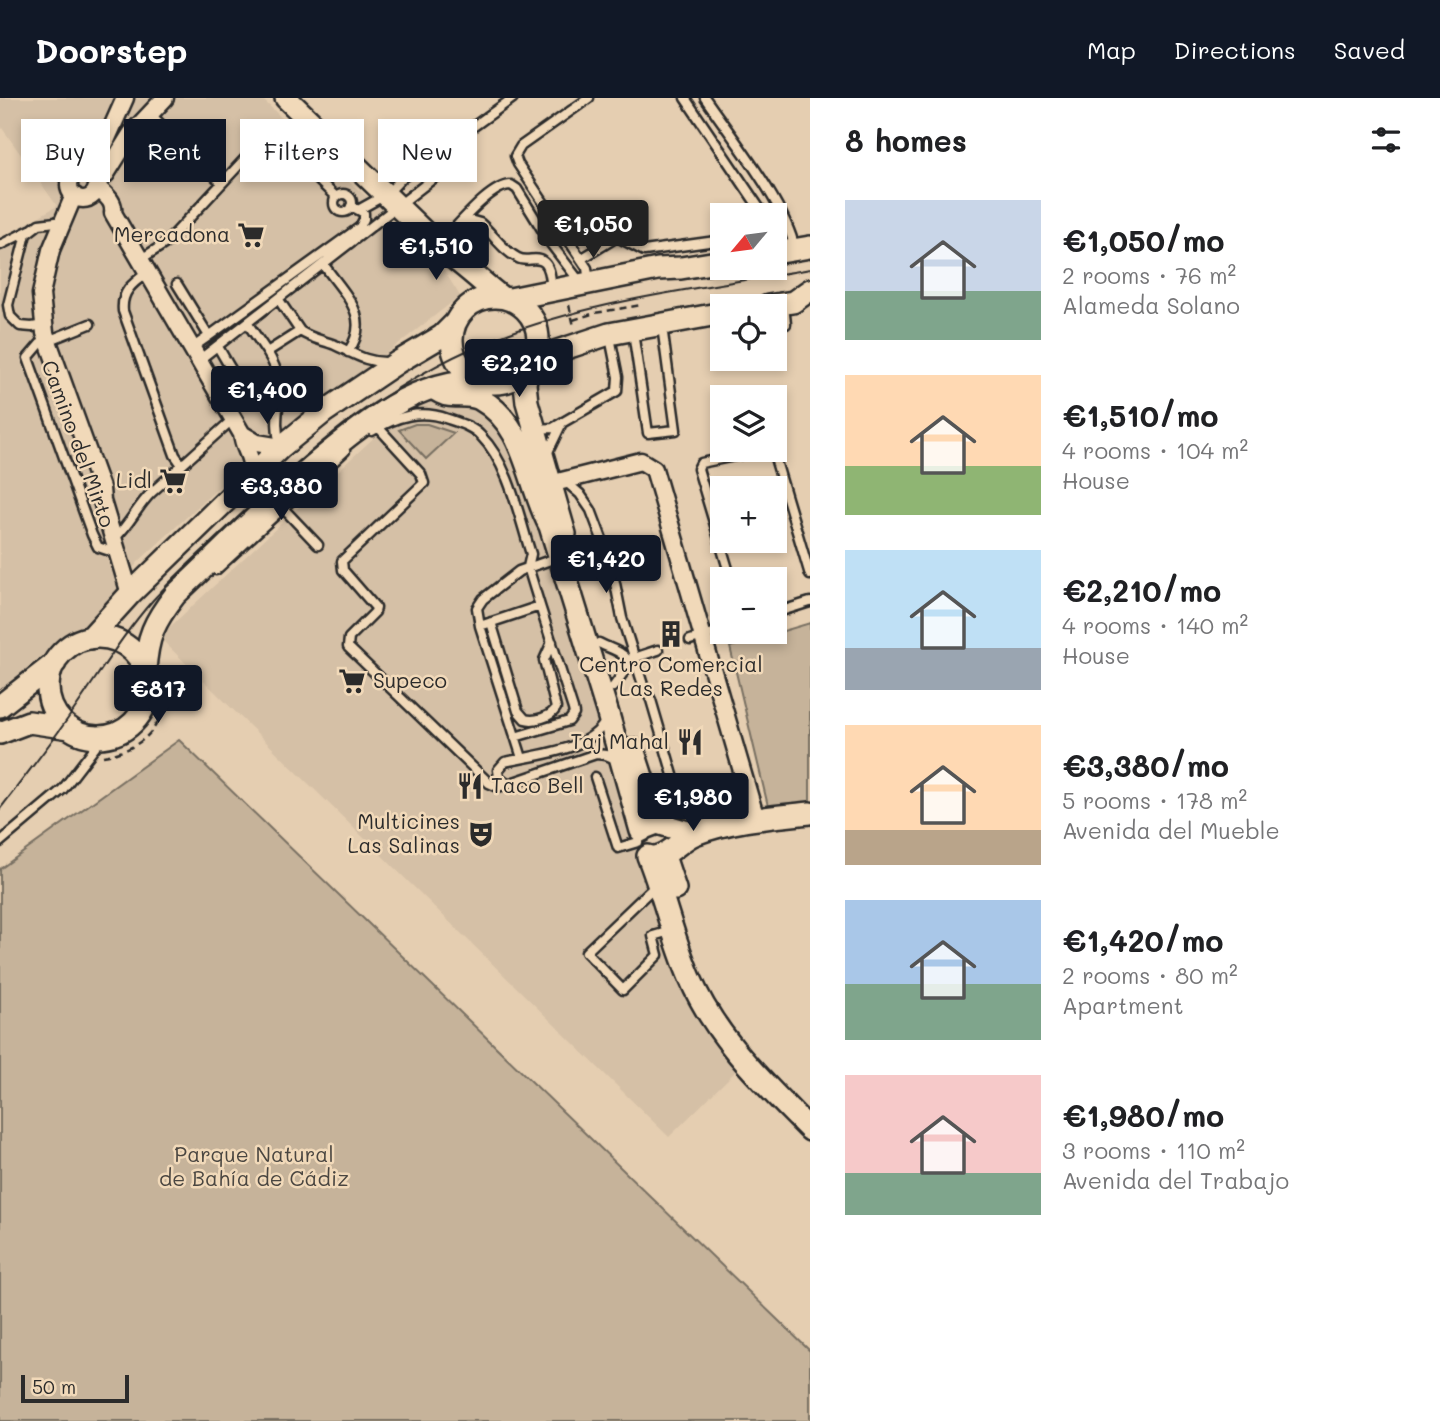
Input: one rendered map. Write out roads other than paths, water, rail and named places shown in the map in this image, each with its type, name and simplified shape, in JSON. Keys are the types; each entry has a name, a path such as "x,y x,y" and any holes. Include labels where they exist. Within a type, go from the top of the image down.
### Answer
{"main road":[{"path":"286,98 444,251 468,272 525,309 535,325 538,342 526,393 534,429 544,463 558,482 599,643 655,840 659,883 673,930 691,981 723,1035 752,1070 810,1130"},
{"path":"444,251 466,291 452,339 455,356 465,371 502,395 525,438 623,764 655,840 690,939 717,1002 750,1047 810,1111"},
{"path":"90,638 131,594 281,447 324,412 442,336 460,316 481,299 505,298 658,269 710,263"},
{"path":"55,663 51,673 49,696 61,720 80,734 103,737 118,733 137,719 147,696 153,670 149,636 175,595 225,554 355,430 400,401 432,388 463,380 498,383 515,378 531,363 578,343 609,334 710,315"},
{"path":"432,388 446,395 476,397 491,406 504,419 523,452 542,512 550,527"},
{"path":"0,706 55,663 70,646 90,638 120,643 153,670"},
{"path":"0,733 29,722 70,728"},
{"path":"655,840 695,834 756,819 810,813"}],"street":[{"path":"110,132 125,98"},
{"path":"145,119 165,98"},
{"path":"124,145 106,174 66,218 51,250 41,294 46,333 101,488 102,501 131,594"},
{"path":"69,182 69,188 88,191 110,200 114,207 113,213 242,433 252,462 251,477"},
{"path":"88,191 92,182"},
{"path":"242,433 257,443 281,447"},
{"path":"558,482 642,461 650,465 656,474 697,638 756,819"}],"lane":[{"path":"393,200 402,178 513,98"},
{"path":"571,286 587,268 515,156 521,146 589,98"},
{"path":"685,98 756,203"},
{"path":"705,98 776,203"},
{"path":"150,114 222,183"},
{"path":"182,465 175,455 123,311 124,295 128,288 144,265 269,133 336,197"},
{"path":"196,354 218,347 324,265 393,200 423,182"},
{"path":"444,251 463,218 500,187 510,185 517,188 551,244 571,286"},
{"path":"336,197 347,195 351,206"},
{"path":"336,197 334,205 339,211 346,211 351,206"},
{"path":"351,206 360,209 393,200"},
{"path":"196,354 209,336 360,227 364,215 360,209"},
{"path":"0,245 39,225 54,224 66,218"},
{"path":"461,224 473,221 480,223 515,257 523,261 543,261 571,286"},
{"path":"788,225 792,233 788,247"},
{"path":"10,316 8,305 23,243 30,230"},
{"path":"581,259 617,237 644,251 710,242"},
{"path":"534,259 551,244"},
{"path":"324,265 355,309 359,320 359,332 348,352"},
{"path":"177,284 209,336"},
{"path":"279,300 300,331 312,340 334,345 364,359 398,362"},
{"path":"0,314 10,316 20,326 32,327 46,333 90,324"},
{"path":"248,324 278,368 280,388 277,435 281,447"},
{"path":"633,329 648,433 676,430 662,324"},
{"path":"267,352 300,331"},
{"name":"Camino del Mirto","path":"46,333 28,358 92,535 98,547 119,554"},
{"path":"534,429 553,428 617,391 618,377 609,334"},
{"path":"218,347 246,391 260,396 280,388"},
{"path":"318,545 279,504 378,427 407,415 425,413 462,424 480,434 501,463 531,554 528,567 574,714 569,721 516,737"},
{"path":"115,538 127,527 140,504 233,418"},
{"path":"544,463 561,424"},
{"path":"378,427 421,474 424,483 342,561 343,570 376,608 349,638 348,648 489,783 498,787 596,754 606,755 623,764"},
{"path":"727,567 698,469 701,463 764,450 771,452 775,458 810,575"},
{"path":"558,482 580,494 591,510 611,563 631,659 651,700 678,792 676,803"},
{"path":"211,574 225,554"},
{"path":"522,758 477,614 480,603 519,571 559,556"},
{"path":"162,612 176,607 203,582"},
{"path":"787,609 810,602"},
{"path":"480,626 540,606"},
{"path":"491,622 518,711 525,719 533,721 551,714 556,708 544,660 552,642"},
{"path":"697,638 710,634"},
{"path":"599,643 631,659"},
{"path":"613,687 631,659 658,650"},
{"path":"508,784 499,777 499,766 505,762 533,758 589,739 597,733 608,714"},
{"path":"0,842 62,789 103,737"},
{"path":"595,777 618,848 655,840"},
{"path":"659,883 586,952 623,990 659,955 653,936 673,930"}],"tram line":[{"path":"0,809 153,600 296,465 328,438 396,389 470,349 546,321 621,302 810,269"}],"place":[{"name":"Mercadona","path":"251,235"},
{"name":"Lidl","path":"173,481"},
{"name":"Centro Comercial Las Redes","path":"671,634"},
{"name":"Supeco","path":"352,681"},
{"name":"Taj Mahal","path":"690,742"},
{"name":"Taco Bell","path":"470,786"},
{"name":"Multicines Las Salinas","path":"481,834"}],"park label":[{"name":"Parque Natural de Bahía de Cádiz","path":"254,1167"}]}
